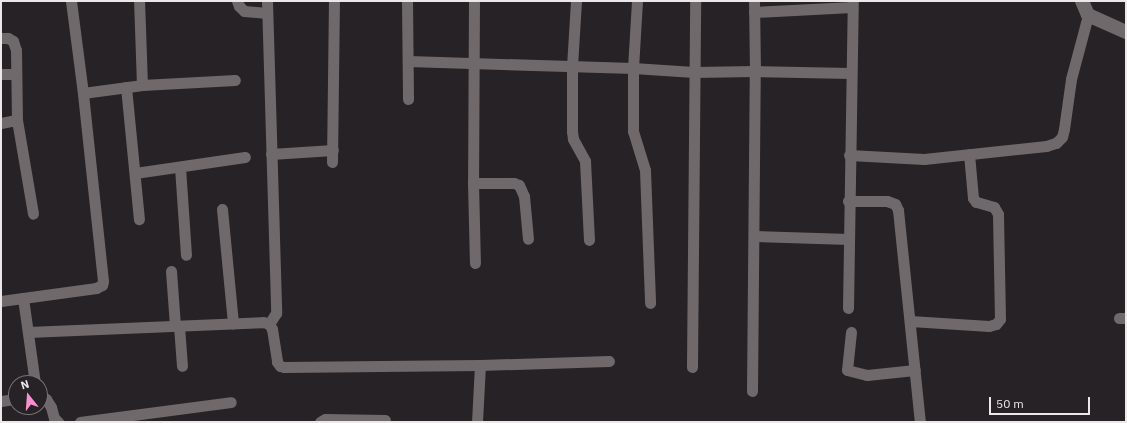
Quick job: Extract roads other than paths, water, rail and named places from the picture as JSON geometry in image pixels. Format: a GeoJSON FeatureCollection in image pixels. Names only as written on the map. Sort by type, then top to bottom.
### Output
{"type":"FeatureCollection","features":[{"type":"Feature","properties":{"kind":"street"},"geometry":{"type":"LineString","coordinates":[[1,301],[96,288],[102,285],[103,281],[84,93],[71,1]]}},
{"type":"Feature","properties":{"kind":"street"},"geometry":{"type":"LineString","coordinates":[[139,1],[142,85]]}},
{"type":"Feature","properties":{"kind":"street"},"geometry":{"type":"LineString","coordinates":[[237,1],[239,6],[244,11],[268,13]]}},
{"type":"Feature","properties":{"kind":"street"},"geometry":{"type":"LineString","coordinates":[[267,1],[276,313],[269,324]]}},
{"type":"Feature","properties":{"kind":"street"},"geometry":{"type":"LineString","coordinates":[[332,162],[334,1]]}},
{"type":"Feature","properties":{"kind":"street"},"geometry":{"type":"LineString","coordinates":[[407,1],[408,99]]}},
{"type":"Feature","properties":{"kind":"street"},"geometry":{"type":"LineString","coordinates":[[474,1],[473,183],[475,263]]}},
{"type":"Feature","properties":{"kind":"street"},"geometry":{"type":"LineString","coordinates":[[576,1],[572,67],[572,131],[573,139],[585,161],[589,240]]}},
{"type":"Feature","properties":{"kind":"street"},"geometry":{"type":"LineString","coordinates":[[637,1],[633,68],[633,131],[645,170],[650,303]]}},
{"type":"Feature","properties":{"kind":"street"},"geometry":{"type":"LineString","coordinates":[[692,367],[695,1]]}},
{"type":"Feature","properties":{"kind":"street"},"geometry":{"type":"LineString","coordinates":[[849,155],[924,159],[1056,143],[1062,137],[1071,79],[1088,15],[1082,1]]}},
{"type":"Feature","properties":{"kind":"street"},"geometry":{"type":"LineString","coordinates":[[752,390],[755,70],[754,7],[853,4],[848,201],[848,308]]}},
{"type":"Feature","properties":{"kind":"street"},"geometry":{"type":"LineString","coordinates":[[1088,15],[1126,32]]}},
{"type":"Feature","properties":{"kind":"street"},"geometry":{"type":"LineString","coordinates":[[1,38],[8,38],[13,41],[16,50],[15,74],[17,120],[32,214]]}},
{"type":"Feature","properties":{"kind":"street"},"geometry":{"type":"LineString","coordinates":[[408,61],[633,68],[694,72],[755,70],[851,73]]}},
{"type":"Feature","properties":{"kind":"street"},"geometry":{"type":"LineString","coordinates":[[1,74],[15,74]]}},
{"type":"Feature","properties":{"kind":"street"},"geometry":{"type":"LineString","coordinates":[[84,93],[142,85],[235,80]]}},
{"type":"Feature","properties":{"kind":"street"},"geometry":{"type":"LineString","coordinates":[[126,87],[139,219]]}},
{"type":"Feature","properties":{"kind":"street"},"geometry":{"type":"LineString","coordinates":[[1,123],[17,120]]}},
{"type":"Feature","properties":{"kind":"street"},"geometry":{"type":"LineString","coordinates":[[272,154],[332,150]]}},
{"type":"Feature","properties":{"kind":"street"},"geometry":{"type":"LineString","coordinates":[[910,321],[989,326],[996,324],[1000,319],[998,214],[994,207],[976,202],[974,198],[969,154]]}},
{"type":"Feature","properties":{"kind":"street"},"geometry":{"type":"LineString","coordinates":[[135,173],[245,157]]}},
{"type":"Feature","properties":{"kind":"street"},"geometry":{"type":"LineString","coordinates":[[180,166],[186,255]]}},
{"type":"Feature","properties":{"kind":"street"},"geometry":{"type":"LineString","coordinates":[[473,183],[514,183],[519,185],[524,196],[528,238]]}},
{"type":"Feature","properties":{"kind":"street"},"geometry":{"type":"LineString","coordinates":[[848,201],[887,202],[895,204],[898,210],[920,422]]}},
{"type":"Feature","properties":{"kind":"street"},"geometry":{"type":"LineString","coordinates":[[222,209],[233,323]]}},
{"type":"Feature","properties":{"kind":"street"},"geometry":{"type":"LineString","coordinates":[[754,236],[849,239]]}},
{"type":"Feature","properties":{"kind":"street"},"geometry":{"type":"LineString","coordinates":[[171,271],[182,366]]}},
{"type":"Feature","properties":{"kind":"street"},"geometry":{"type":"LineString","coordinates":[[23,298],[35,375]]}},
{"type":"Feature","properties":{"kind":"street"},"geometry":{"type":"LineString","coordinates":[[28,332],[263,322],[269,324],[272,329],[276,362],[280,366],[284,367],[480,365],[609,360]]}},
{"type":"Feature","properties":{"kind":"street"},"geometry":{"type":"LineString","coordinates":[[851,332],[847,370],[867,375],[915,370]]}},
{"type":"Feature","properties":{"kind":"street"},"geometry":{"type":"LineString","coordinates":[[477,422],[480,365]]}},
{"type":"Feature","properties":{"kind":"street"},"geometry":{"type":"LineString","coordinates":[[80,422],[125,420],[231,402]]}},
{"type":"Feature","properties":{"kind":"street"},"geometry":{"type":"LineString","coordinates":[[48,403],[57,422]]}},
{"type":"Feature","properties":{"kind":"street"},"geometry":{"type":"LineString","coordinates":[[320,422],[325,419],[385,420]]}}]}
